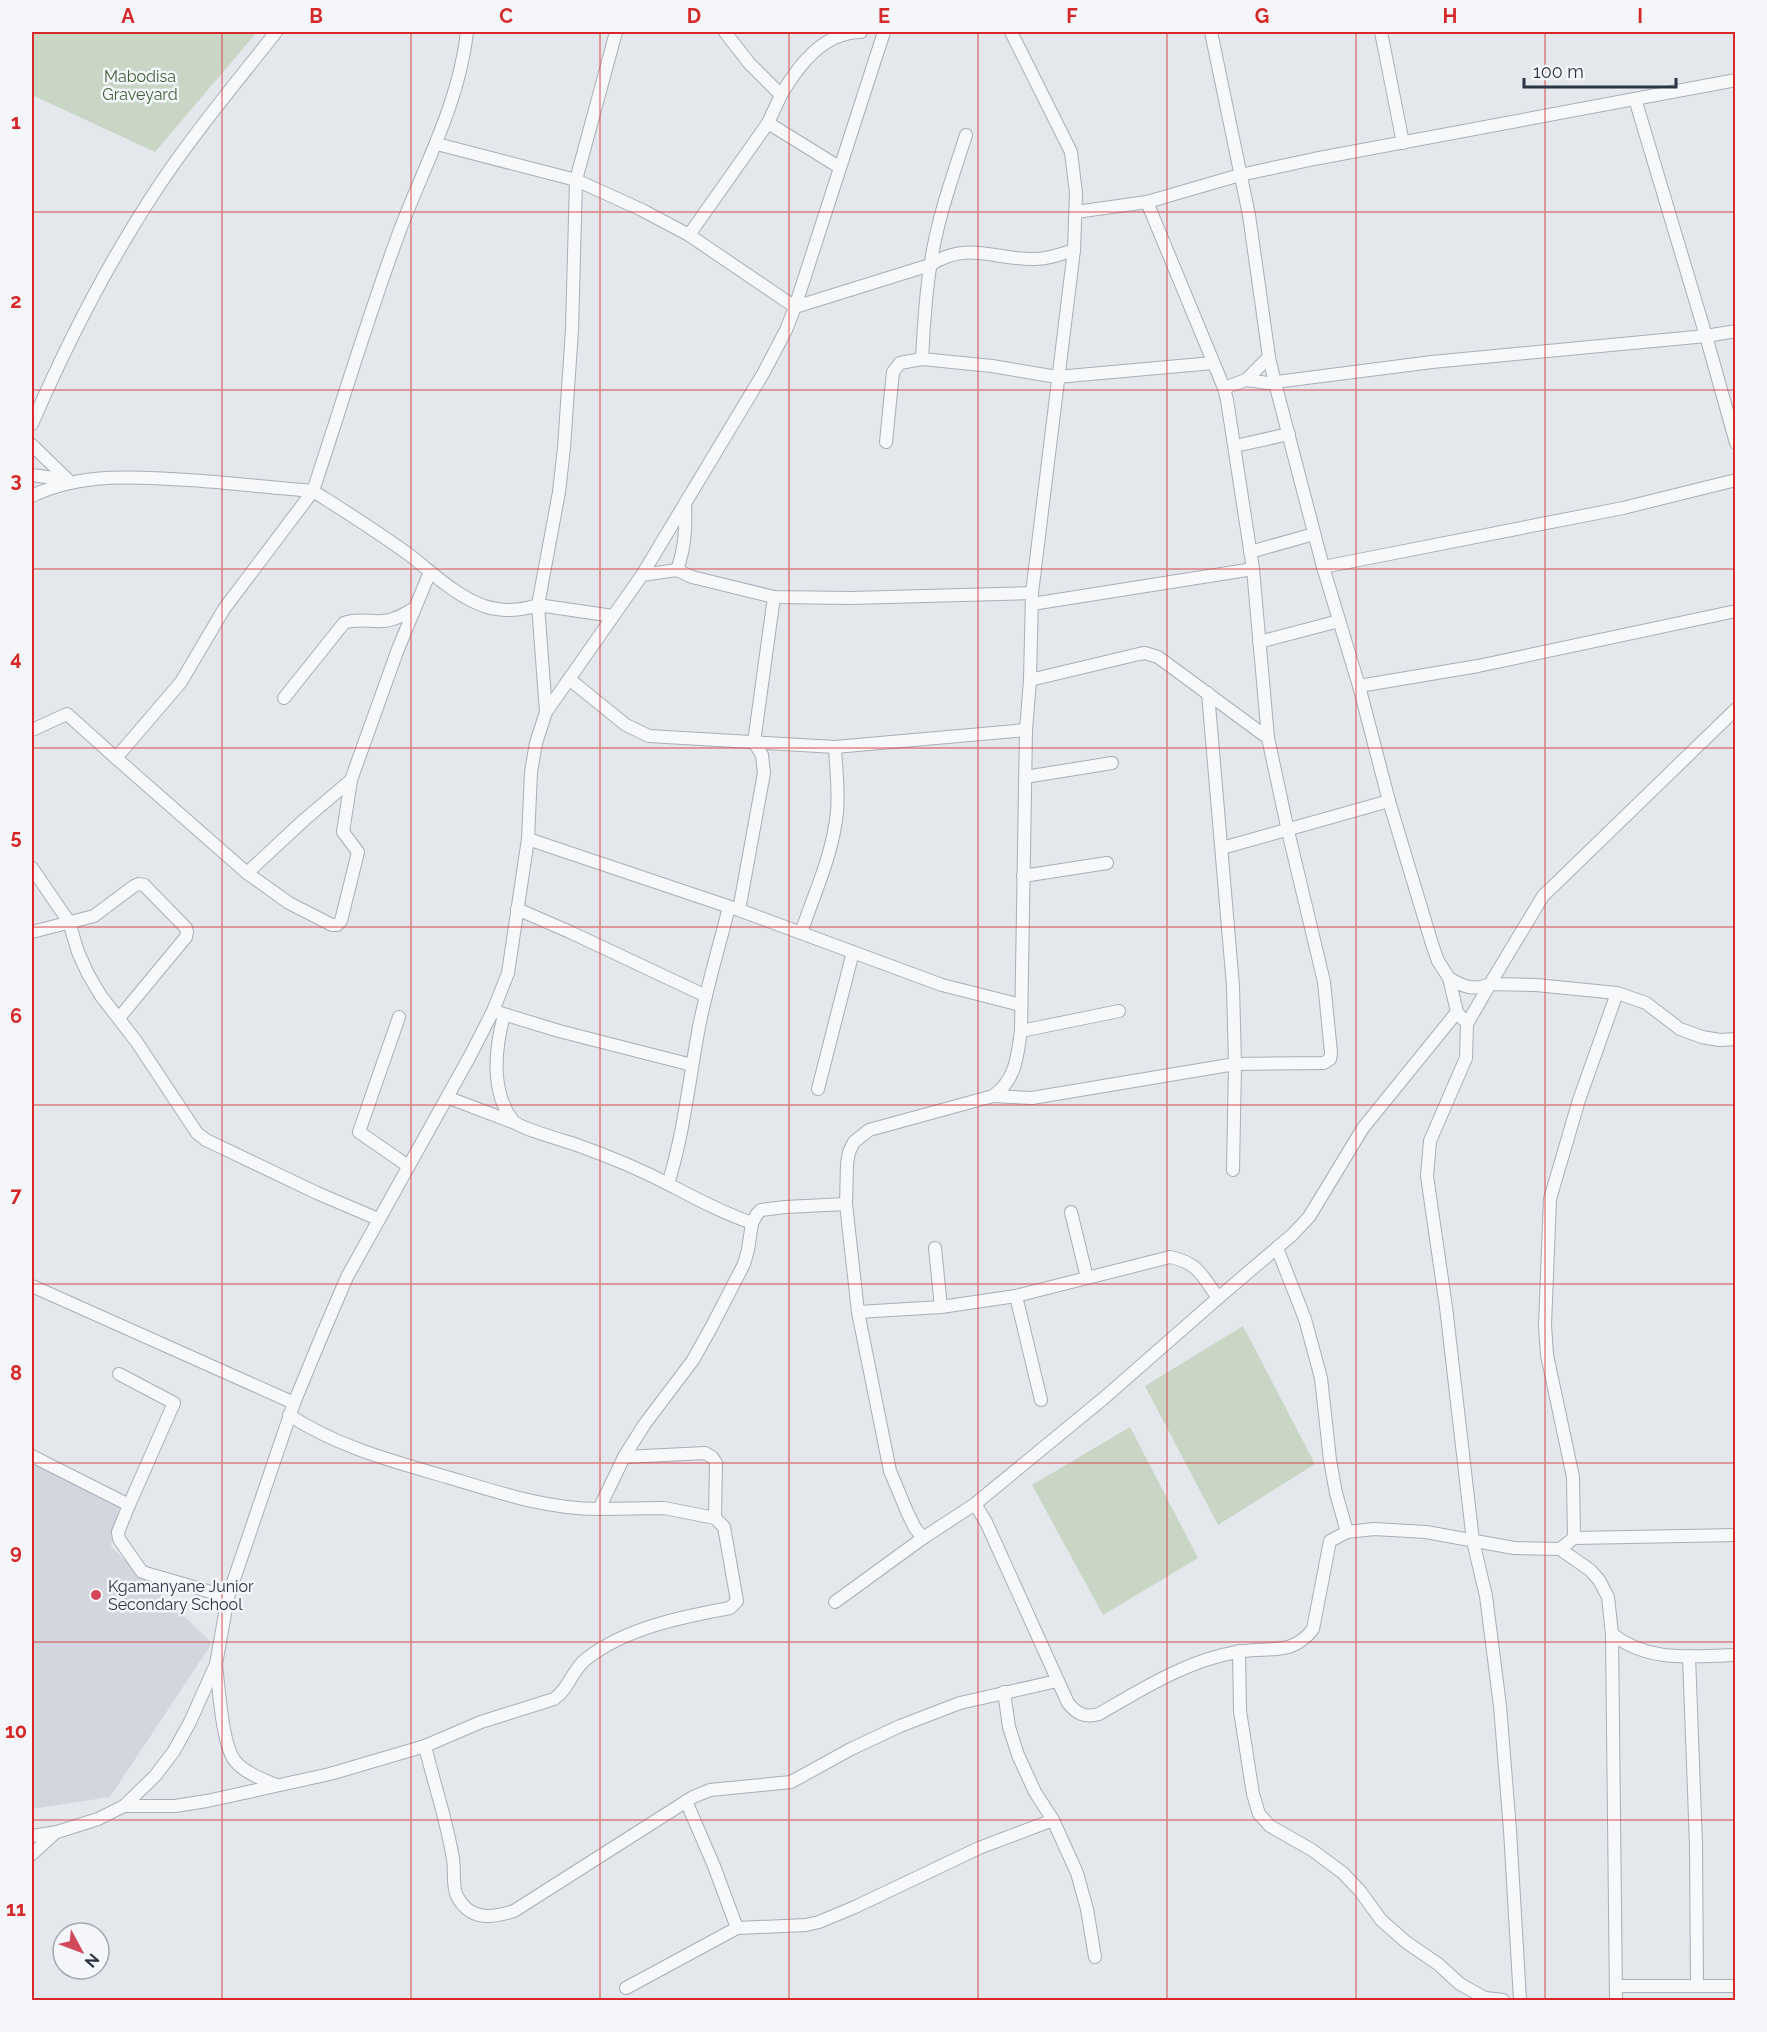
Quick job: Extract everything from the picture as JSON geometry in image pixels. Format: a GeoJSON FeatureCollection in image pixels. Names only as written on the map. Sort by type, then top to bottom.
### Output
{"type":"FeatureCollection","features":[{"type":"Feature","properties":{"kind":"street"},"geometry":{"type":"LineString","coordinates":[[32,424],[122,244],[140,215],[185,149],[276,32]]}},
{"type":"Feature","properties":{"kind":"street"},"geometry":{"type":"LineString","coordinates":[[116,758],[181,682],[224,609],[313,491],[388,264],[418,185],[437,144],[458,83],[468,32]]}},
{"type":"Feature","properties":{"kind":"street"},"geometry":{"type":"LineString","coordinates":[[546,712],[538,605],[559,492],[564,448],[572,330],[576,180],[616,32]]}},
{"type":"Feature","properties":{"kind":"street"},"geometry":{"type":"LineString","coordinates":[[725,32],[749,63],[781,95]]}},
{"type":"Feature","properties":{"kind":"street"},"geometry":{"type":"LineString","coordinates":[[689,235],[768,123],[781,95],[801,65],[820,46],[839,35],[861,32]]}},
{"type":"Feature","properties":{"kind":"street"},"geometry":{"type":"LineString","coordinates":[[515,1123],[506,1108],[496,1076],[499,1013],[508,973],[528,839],[531,772],[536,743],[546,712],[642,574],[764,372],[786,330],[884,32],[870,32]]}},
{"type":"Feature","properties":{"kind":"street"},"geometry":{"type":"LineString","coordinates":[[993,1096],[1011,1078],[1021,1031],[1026,730],[1032,599],[1074,250],[1076,212],[1071,152],[1011,32]]}},
{"type":"Feature","properties":{"kind":"street"},"geometry":{"type":"LineString","coordinates":[[1211,32],[1252,235],[1269,357],[1314,534],[1432,944],[1438,961],[1449,978],[1457,1012],[1467,1024]]}},
{"type":"Feature","properties":{"kind":"street"},"geometry":{"type":"LineString","coordinates":[[1382,32],[1403,143]]}},
{"type":"Feature","properties":{"kind":"street"},"geometry":{"type":"LineString","coordinates":[[1076,212],[1147,202],[1240,175],[1314,159],[1736,80]]}},
{"type":"Feature","properties":{"kind":"street"},"geometry":{"type":"LineString","coordinates":[[1635,99],[1736,443]]}},
{"type":"Feature","properties":{"kind":"street"},"geometry":{"type":"LineString","coordinates":[[768,123],[839,166]]}},
{"type":"Feature","properties":{"kind":"street"},"geometry":{"type":"LineString","coordinates":[[922,359],[930,265],[939,223],[966,135]]}},
{"type":"Feature","properties":{"kind":"street"},"geometry":{"type":"LineString","coordinates":[[437,144],[576,180],[642,210],[689,235],[795,307]]}},
{"type":"Feature","properties":{"kind":"street"},"geometry":{"type":"LineString","coordinates":[[923,1538],[912,1521],[890,1471],[858,1312],[846,1204],[849,1152],[854,1142],[869,1130],[993,1096],[1032,1098],[1235,1064],[1324,1063],[1329,1059],[1331,1053],[1324,981],[1268,738],[1253,569],[1224,388],[1147,202]]}},
{"type":"Feature","properties":{"kind":"street"},"geometry":{"type":"LineString","coordinates":[[795,307],[930,265],[942,257],[957,253],[970,252],[1033,260],[1074,250]]}},
{"type":"Feature","properties":{"kind":"street"},"geometry":{"type":"LineString","coordinates":[[1246,380],[1261,384],[1432,362],[1706,336],[1736,331]]}},
{"type":"Feature","properties":{"kind":"street"},"geometry":{"type":"LineString","coordinates":[[1224,388],[1246,380],[1269,357]]}},
{"type":"Feature","properties":{"kind":"street"},"geometry":{"type":"LineString","coordinates":[[886,442],[893,372],[900,363],[922,359],[992,366],[1057,377],[1213,363]]}},
{"type":"Feature","properties":{"kind":"street"},"geometry":{"type":"LineString","coordinates":[[1235,446],[1289,434]]}},
{"type":"Feature","properties":{"kind":"street"},"geometry":{"type":"LineString","coordinates":[[32,445],[73,481]]}},
{"type":"Feature","properties":{"kind":"street"},"geometry":{"type":"LineString","coordinates":[[32,476],[73,481],[163,478],[313,491],[376,532],[448,586],[482,605],[511,611],[538,605],[613,616]]}},
{"type":"Feature","properties":{"kind":"street"},"geometry":{"type":"LineString","coordinates":[[1323,567],[1623,508],[1736,480]]}},
{"type":"Feature","properties":{"kind":"street"},"geometry":{"type":"LineString","coordinates":[[32,496],[73,481]]}},
{"type":"Feature","properties":{"kind":"street"},"geometry":{"type":"LineString","coordinates":[[677,570],[686,533],[685,503]]}},
{"type":"Feature","properties":{"kind":"street"},"geometry":{"type":"LineString","coordinates":[[1250,552],[1314,534]]}},
{"type":"Feature","properties":{"kind":"street"},"geometry":{"type":"LineString","coordinates":[[642,574],[677,570],[693,577],[774,597],[1032,599],[1253,569]]}},
{"type":"Feature","properties":{"kind":"street"},"geometry":{"type":"LineString","coordinates":[[32,730],[67,714],[153,792],[248,873],[289,903],[338,925],[341,921],[358,852],[343,832],[351,780],[414,609],[430,572]]}},
{"type":"Feature","properties":{"kind":"street"},"geometry":{"type":"LineString","coordinates":[[668,1184],[681,1139],[692,1065],[706,996],[734,908],[764,773],[762,755],[754,742],[774,597]]}},
{"type":"Feature","properties":{"kind":"street"},"geometry":{"type":"LineString","coordinates":[[284,698],[344,622],[392,620],[414,609]]}},
{"type":"Feature","properties":{"kind":"street"},"geometry":{"type":"LineString","coordinates":[[1359,686],[1478,666],[1736,611]]}},
{"type":"Feature","properties":{"kind":"street"},"geometry":{"type":"LineString","coordinates":[[1259,642],[1339,621]]}},
{"type":"Feature","properties":{"kind":"street"},"geometry":{"type":"LineString","coordinates":[[1030,680],[1145,653],[1158,657],[1268,738]]}},
{"type":"Feature","properties":{"kind":"street"},"geometry":{"type":"LineString","coordinates":[[569,679],[626,725],[645,735],[835,747],[1026,730]]}},
{"type":"Feature","properties":{"kind":"street"},"geometry":{"type":"LineString","coordinates":[[1208,693],[1233,986],[1235,1064],[1233,1170]]}},
{"type":"Feature","properties":{"kind":"street"},"geometry":{"type":"LineString","coordinates":[[1520,2001],[1500,1706],[1486,1596],[1473,1541],[1446,1307],[1427,1176],[1430,1141],[1466,1058],[1467,1024],[1543,896],[1736,709]]}},
{"type":"Feature","properties":{"kind":"street"},"geometry":{"type":"LineString","coordinates":[[801,933],[828,855],[836,824],[838,794],[835,747]]}},
{"type":"Feature","properties":{"kind":"street"},"geometry":{"type":"LineString","coordinates":[[1025,777],[1112,763]]}},
{"type":"Feature","properties":{"kind":"street"},"geometry":{"type":"LineString","coordinates":[[248,873],[304,820],[351,780]]}},
{"type":"Feature","properties":{"kind":"street"},"geometry":{"type":"LineString","coordinates":[[1222,848],[1389,801]]}},
{"type":"Feature","properties":{"kind":"street"},"geometry":{"type":"LineString","coordinates":[[528,839],[734,908],[942,985],[1021,1005]]}},
{"type":"Feature","properties":{"kind":"street"},"geometry":{"type":"LineString","coordinates":[[1023,876],[1107,863]]}},
{"type":"Feature","properties":{"kind":"street"},"geometry":{"type":"LineString","coordinates":[[32,868],[69,922],[78,952],[101,996],[171,1093],[189,1123],[206,1140],[317,1193],[378,1219]]}},
{"type":"Feature","properties":{"kind":"street"},"geometry":{"type":"LineString","coordinates":[[32,932],[94,916],[139,884],[144,885],[186,928],[187,932],[186,937],[119,1018]]}},
{"type":"Feature","properties":{"kind":"street"},"geometry":{"type":"LineString","coordinates":[[517,909],[706,996]]}},
{"type":"Feature","properties":{"kind":"street"},"geometry":{"type":"LineString","coordinates":[[818,1089],[853,952]]}},
{"type":"Feature","properties":{"kind":"street"},"geometry":{"type":"LineString","coordinates":[[1449,978],[1471,988],[1490,984],[1536,985],[1617,993],[1646,1003],[1680,1029],[1702,1037],[1720,1040],[1736,1039]]}},
{"type":"Feature","properties":{"kind":"street"},"geometry":{"type":"LineString","coordinates":[[1574,1538],[1571,1466],[1547,1355],[1545,1325],[1550,1208],[1558,1168],[1579,1100],[1617,993]]}},
{"type":"Feature","properties":{"kind":"street"},"geometry":{"type":"LineString","coordinates":[[1021,1031],[1119,1011]]}},
{"type":"Feature","properties":{"kind":"street"},"geometry":{"type":"LineString","coordinates":[[835,1602],[923,1538],[975,1504],[1095,1405],[1277,1248],[1309,1217],[1373,1115],[1457,1012]]}},
{"type":"Feature","properties":{"kind":"street"},"geometry":{"type":"LineString","coordinates":[[499,1013],[560,1032],[692,1065]]}},
{"type":"Feature","properties":{"kind":"street"},"geometry":{"type":"LineString","coordinates":[[32,1836],[57,1832],[98,1819],[124,1806],[155,1776],[174,1751],[216,1664],[228,1597],[289,1416],[347,1277],[408,1166],[499,1013]]}},
{"type":"Feature","properties":{"kind":"street"},"geometry":{"type":"LineString","coordinates":[[399,1017],[359,1132],[408,1166]]}},
{"type":"Feature","properties":{"kind":"street"},"geometry":{"type":"LineString","coordinates":[[449,1098],[601,1154],[668,1184],[727,1215],[752,1223]]}},
{"type":"Feature","properties":{"kind":"street"},"geometry":{"type":"LineString","coordinates":[[599,1509],[624,1457],[644,1425],[693,1360],[712,1326],[744,1264],[752,1223],[761,1210],[846,1204]]}},
{"type":"Feature","properties":{"kind":"street"},"geometry":{"type":"LineString","coordinates":[[1071,1212],[1087,1278]]}},
{"type":"Feature","properties":{"kind":"street"},"geometry":{"type":"LineString","coordinates":[[935,1248],[941,1307]]}},
{"type":"Feature","properties":{"kind":"street"},"geometry":{"type":"LineString","coordinates":[[1277,1248],[1305,1319],[1321,1378],[1332,1471],[1347,1532]]}},
{"type":"Feature","properties":{"kind":"street"},"geometry":{"type":"LineString","coordinates":[[858,1312],[941,1307],[1016,1296],[1170,1257],[1194,1265],[1218,1298]]}},
{"type":"Feature","properties":{"kind":"street"},"geometry":{"type":"LineString","coordinates":[[32,1286],[294,1403]]}},
{"type":"Feature","properties":{"kind":"street"},"geometry":{"type":"LineString","coordinates":[[1016,1296],[1041,1400]]}},
{"type":"Feature","properties":{"kind":"street"},"geometry":{"type":"LineString","coordinates":[[119,1374],[174,1403],[118,1532],[119,1539],[142,1572],[228,1597]]}},
{"type":"Feature","properties":{"kind":"street"},"geometry":{"type":"LineString","coordinates":[[124,1806],[175,1806],[207,1801],[330,1774],[425,1746],[481,1722],[554,1699],[564,1692],[585,1660],[625,1635],[675,1620],[730,1608],[737,1601],[724,1527],[715,1518],[664,1508],[574,1509],[528,1501],[353,1449],[310,1429],[289,1416]]}},
{"type":"Feature","properties":{"kind":"street"},"geometry":{"type":"LineString","coordinates":[[624,1457],[705,1453],[712,1457],[716,1463],[715,1518]]}},
{"type":"Feature","properties":{"kind":"street"},"geometry":{"type":"LineString","coordinates":[[32,1456],[129,1505]]}},
{"type":"Feature","properties":{"kind":"street"},"geometry":{"type":"LineString","coordinates":[[975,1504],[986,1522],[1068,1702],[1076,1712],[1089,1717],[1099,1714],[1176,1672],[1211,1658],[1239,1651],[1294,1647],[1306,1639],[1313,1629],[1330,1541],[1347,1532],[1374,1529],[1426,1532],[1514,1548],[1560,1549],[1590,1570],[1599,1580],[1608,1598],[1612,1634],[1616,2001]]}},
{"type":"Feature","properties":{"kind":"street"},"geometry":{"type":"LineString","coordinates":[[1560,1549],[1574,1538],[1736,1534]]}},
{"type":"Feature","properties":{"kind":"street"},"geometry":{"type":"LineString","coordinates":[[1612,1634],[1642,1652],[1655,1655],[1736,1655]]}},
{"type":"Feature","properties":{"kind":"street"},"geometry":{"type":"LineString","coordinates":[[1239,1651],[1240,1711],[1253,1794],[1259,1814],[1270,1826],[1312,1850],[1343,1873],[1360,1891],[1381,1920],[1460,1984],[1486,1999],[1503,2001]]}},
{"type":"Feature","properties":{"kind":"street"},"geometry":{"type":"LineString","coordinates":[[1689,1656],[1696,1845],[1697,1986]]}},
{"type":"Feature","properties":{"kind":"street"},"geometry":{"type":"LineString","coordinates":[[216,1664],[227,1745],[235,1761],[249,1773],[276,1785]]}},
{"type":"Feature","properties":{"kind":"street"},"geometry":{"type":"LineString","coordinates":[[425,1746],[453,1859],[456,1895],[467,1909],[481,1917],[495,1917],[514,1911],[686,1801],[710,1790],[791,1782],[851,1749],[900,1726],[960,1703],[1057,1681]]}},
{"type":"Feature","properties":{"kind":"street"},"geometry":{"type":"LineString","coordinates":[[1004,1692],[1018,1755],[1035,1792],[1053,1820],[1077,1873],[1087,1909],[1095,1957]]}},
{"type":"Feature","properties":{"kind":"street"},"geometry":{"type":"LineString","coordinates":[[686,1801],[737,1928]]}},
{"type":"Feature","properties":{"kind":"street"},"geometry":{"type":"LineString","coordinates":[[626,1988],[737,1928],[806,1925],[819,1922],[979,1848],[1053,1820]]}},
{"type":"Feature","properties":{"kind":"street"},"geometry":{"type":"LineString","coordinates":[[32,1854],[57,1832]]}},
{"type":"Feature","properties":{"kind":"street"},"geometry":{"type":"LineString","coordinates":[[1616,1986],[1736,1986]]}},
{"type":"Feature","properties":{"kind":"shaded area","name":"Kgamanyane Junior Secondary School"},"geometry":{"type":"Polygon","coordinates":[[[32,1463],[119,1507],[111,1547],[212,1643],[110,1797],[32,1809],[32,1463]]]}},
{"type":"Feature","properties":{"kind":"green space","name":"Mabodisa Graveyard"},"geometry":{"type":"Polygon","coordinates":[[[32,32],[257,32],[155,152],[32,95],[32,32]]]}},
{"type":"Feature","properties":{"kind":"green space"},"geometry":{"type":"Polygon","coordinates":[[[1243,1326],[1315,1464],[1218,1525],[1145,1386],[1243,1326]]]}},
{"type":"Feature","properties":{"kind":"green space"},"geometry":{"type":"Polygon","coordinates":[[[1130,1427],[1198,1558],[1103,1615],[1032,1485],[1130,1427]]]}},
{"type":"Feature","properties":{"kind":"place","name":"Kgamanyane Junior Secondary School"},"geometry":{"type":"Point","coordinates":[96,1595]}}]}
